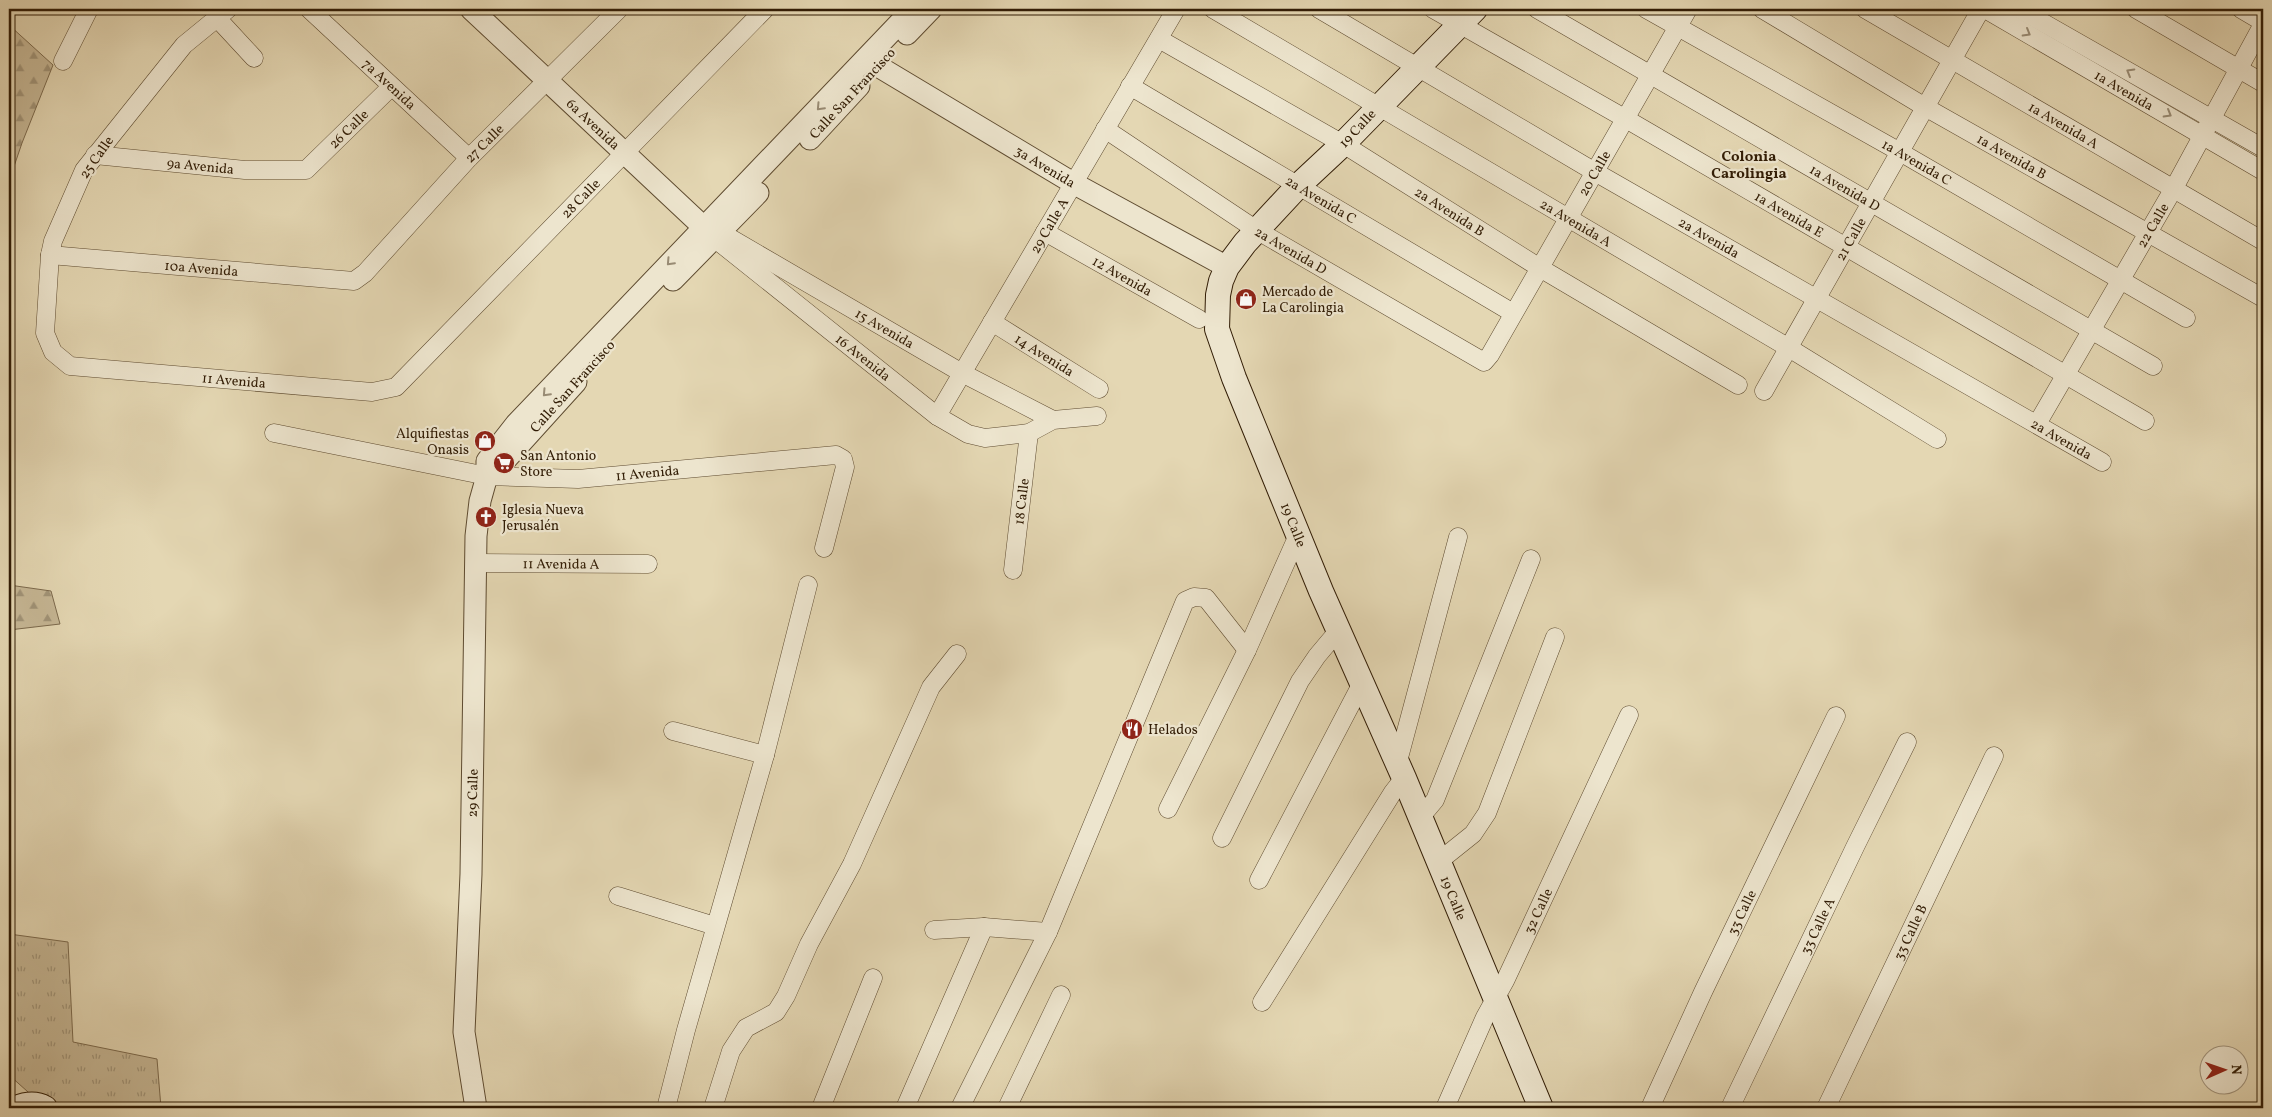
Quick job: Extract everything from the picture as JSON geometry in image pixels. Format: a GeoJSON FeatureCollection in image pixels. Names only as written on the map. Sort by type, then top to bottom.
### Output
{"type":"FeatureCollection","features":[{"type":"Feature","properties":{"kind":"main road","name":"19 Calle"},"geometry":{"type":"LineString","coordinates":[[1467,16],[1343,144],[1298,186],[1245,243],[1227,267],[1218,295],[1217,329],[1234,378],[1338,631],[1400,771],[1541,1108]]}},
{"type":"Feature","properties":{"kind":"main road"},"geometry":{"type":"LineString","coordinates":[[16,1108],[34,1104],[44,1108]]}},
{"type":"Feature","properties":{"kind":"street"},"geometry":{"type":"LineString","coordinates":[[63,62],[89,9]]}},
{"type":"Feature","properties":{"kind":"street","name":"7a Avenida"},"geometry":{"type":"LineString","coordinates":[[309,9],[469,158]]}},
{"type":"Feature","properties":{"kind":"street","name":"6a Avenida"},"geometry":{"type":"LineString","coordinates":[[471,9],[625,154],[713,232]]}},
{"type":"Feature","properties":{"kind":"street","name":"27 Calle"},"geometry":{"type":"LineString","coordinates":[[354,281],[365,273],[469,158],[618,9]]}},
{"type":"Feature","properties":{"kind":"street","name":"28 Calle"},"geometry":{"type":"LineString","coordinates":[[396,387],[765,9]]}},
{"type":"Feature","properties":{"kind":"street","name":"Calle San Francisco"},"geometry":{"type":"LineString","coordinates":[[487,476],[487,461],[516,424],[836,112],[871,62],[913,9]]}},
{"type":"Feature","properties":{"kind":"street","name":"Calle San Francisco"},"geometry":{"type":"LineString","coordinates":[[871,62],[931,9]]}},
{"type":"Feature","properties":{"kind":"street","name":"29 Calle A"},"geometry":{"type":"LineString","coordinates":[[937,416],[1176,9]]}},
{"type":"Feature","properties":{"kind":"street","name":"2a Avenida A"},"geometry":{"type":"LineString","coordinates":[[1213,9],[1789,348],[1937,439]]}},
{"type":"Feature","properties":{"kind":"street","name":"2a Avenida"},"geometry":{"type":"LineString","coordinates":[[1319,9],[1596,172],[2102,462]]}},
{"type":"Feature","properties":{"kind":"street","name":"1a Avenida E"},"geometry":{"type":"LineString","coordinates":[[1433,9],[1467,16],[1626,118],[2145,421]]}},
{"type":"Feature","properties":{"kind":"street","name":"1a Avenida D"},"geometry":{"type":"LineString","coordinates":[[1537,9],[2153,366]]}},
{"type":"Feature","properties":{"kind":"street","name":"1a Avenida C"},"geometry":{"type":"LineString","coordinates":[[1646,9],[1900,152],[2186,318]]}},
{"type":"Feature","properties":{"kind":"street","name":"20 Calle"},"geometry":{"type":"LineString","coordinates":[[1484,362],[1490,356],[1688,9]]}},
{"type":"Feature","properties":{"kind":"street","name":"1a Avenida B"},"geometry":{"type":"LineString","coordinates":[[1762,9],[1925,107],[2263,298]]}},
{"type":"Feature","properties":{"kind":"street","name":"1a Avenida A"},"geometry":{"type":"LineString","coordinates":[[1865,9],[2263,241]]}},
{"type":"Feature","properties":{"kind":"street","name":"21 Calle"},"geometry":{"type":"LineString","coordinates":[[1764,392],[1925,107],[1983,9]]}},
{"type":"Feature","properties":{"kind":"street","name":"1a Avenida"},"geometry":{"type":"LineString","coordinates":[[1983,9],[2204,135],[2263,171]]}},
{"type":"Feature","properties":{"kind":"street","name":"1a Avenida"},"geometry":{"type":"LineString","coordinates":[[2019,9],[2263,148]]}},
{"type":"Feature","properties":{"kind":"street"},"geometry":{"type":"LineString","coordinates":[[2136,9],[2263,83]]}},
{"type":"Feature","properties":{"kind":"street"},"geometry":{"type":"LineString","coordinates":[[2241,9],[2263,23]]}},
{"type":"Feature","properties":{"kind":"street"},"geometry":{"type":"LineString","coordinates":[[222,13],[254,58]]}},
{"type":"Feature","properties":{"kind":"street","name":"25 Calle"},"geometry":{"type":"LineString","coordinates":[[70,366],[53,352],[45,333],[50,256],[53,241],[84,170],[95,155],[184,45],[222,13]]}},
{"type":"Feature","properties":{"kind":"street","name":"22 Calle"},"geometry":{"type":"LineString","coordinates":[[2037,424],[2204,135],[2263,23]]}},
{"type":"Feature","properties":{"kind":"street","name":"2a Avenida B"},"geometry":{"type":"LineString","coordinates":[[1159,39],[1343,144],[1540,268],[1738,385]]}},
{"type":"Feature","properties":{"kind":"street","name":"3a Avenida"},"geometry":{"type":"LineString","coordinates":[[871,62],[1073,183],[1227,267]]}},
{"type":"Feature","properties":{"kind":"street","name":"26 Calle"},"geometry":{"type":"LineString","coordinates":[[306,170],[391,86]]}},
{"type":"Feature","properties":{"kind":"street","name":"2a Avenida C"},"geometry":{"type":"LineString","coordinates":[[1130,86],[1514,313]]}},
{"type":"Feature","properties":{"kind":"street","name":"2a Avenida D"},"geometry":{"type":"LineString","coordinates":[[1105,129],[1258,231],[1484,362]]}},
{"type":"Feature","properties":{"kind":"street","name":"9a Avenida"},"geometry":{"type":"LineString","coordinates":[[95,155],[245,170],[306,170]]}},
{"type":"Feature","properties":{"kind":"street","name":"15 Avenida"},"geometry":{"type":"LineString","coordinates":[[713,232],[962,373],[1053,420]]}},
{"type":"Feature","properties":{"kind":"street","name":"16 Avenida"},"geometry":{"type":"LineString","coordinates":[[713,232],[937,416],[968,434],[985,438],[1029,433]]}},
{"type":"Feature","properties":{"kind":"street","name":"12 Avenida"},"geometry":{"type":"LineString","coordinates":[[1045,232],[1199,319]]}},
{"type":"Feature","properties":{"kind":"street","name":"10a Avenida"},"geometry":{"type":"LineString","coordinates":[[50,256],[354,281]]}},
{"type":"Feature","properties":{"kind":"street","name":"14 Avenida"},"geometry":{"type":"LineString","coordinates":[[992,322],[1099,389]]}},
{"type":"Feature","properties":{"kind":"street","name":"11 Avenida"},"geometry":{"type":"LineString","coordinates":[[70,366],[372,392],[396,387]]}},
{"type":"Feature","properties":{"kind":"street"},"geometry":{"type":"LineString","coordinates":[[1029,433],[1053,420],[1097,416]]}},
{"type":"Feature","properties":{"kind":"street","name":"11 Avenida"},"geometry":{"type":"LineString","coordinates":[[274,433],[487,476],[578,479],[836,455],[842,459],[845,467],[824,548]]}},
{"type":"Feature","properties":{"kind":"street","name":"18 Calle"},"geometry":{"type":"LineString","coordinates":[[1013,570],[1029,433]]}},
{"type":"Feature","properties":{"kind":"street","name":"29 Calle"},"geometry":{"type":"LineString","coordinates":[[476,1108],[464,1032],[472,845],[475,563],[480,502],[487,476]]}},
{"type":"Feature","properties":{"kind":"street"},"geometry":{"type":"LineString","coordinates":[[1168,809],[1247,650],[1299,533]]}},
{"type":"Feature","properties":{"kind":"street"},"geometry":{"type":"LineString","coordinates":[[1262,1002],[1393,792],[1400,771],[1458,537]]}},
{"type":"Feature","properties":{"kind":"street"},"geometry":{"type":"LineString","coordinates":[[1419,816],[1435,800],[1531,559]]}},
{"type":"Feature","properties":{"kind":"street","name":"11 Avenida A"},"geometry":{"type":"LineString","coordinates":[[475,563],[648,564]]}},
{"type":"Feature","properties":{"kind":"street"},"geometry":{"type":"LineString","coordinates":[[666,1108],[764,755],[808,585]]}},
{"type":"Feature","properties":{"kind":"street"},"geometry":{"type":"LineString","coordinates":[[960,1108],[1048,932],[1185,601],[1194,597],[1206,598],[1247,650]]}},
{"type":"Feature","properties":{"kind":"street"},"geometry":{"type":"LineString","coordinates":[[1222,838],[1300,681],[1317,656],[1338,631]]}},
{"type":"Feature","properties":{"kind":"street"},"geometry":{"type":"LineString","coordinates":[[1438,862],[1473,834],[1488,813],[1555,637]]}},
{"type":"Feature","properties":{"kind":"street"},"geometry":{"type":"LineString","coordinates":[[714,1108],[731,1051],[746,1028],[776,1012],[786,996],[809,944],[852,864],[931,687],[957,654]]}},
{"type":"Feature","properties":{"kind":"street"},"geometry":{"type":"LineString","coordinates":[[1259,880],[1362,683]]}},
{"type":"Feature","properties":{"kind":"street","name":"32 Calle"},"geometry":{"type":"LineString","coordinates":[[1445,1108],[1485,1016],[1495,1001],[1629,715]]}},
{"type":"Feature","properties":{"kind":"street","name":"33 Calle"},"geometry":{"type":"LineString","coordinates":[[1650,1108],[1703,992],[1836,716]]}},
{"type":"Feature","properties":{"kind":"street"},"geometry":{"type":"LineString","coordinates":[[673,731],[764,755]]}},
{"type":"Feature","properties":{"kind":"street","name":"33 Calle A"},"geometry":{"type":"LineString","coordinates":[[1730,1108],[1907,742]]}},
{"type":"Feature","properties":{"kind":"street","name":"33 Calle B"},"geometry":{"type":"LineString","coordinates":[[1826,1108],[1994,756]]}},
{"type":"Feature","properties":{"kind":"street"},"geometry":{"type":"LineString","coordinates":[[618,896],[715,926]]}},
{"type":"Feature","properties":{"kind":"street"},"geometry":{"type":"LineString","coordinates":[[934,930],[984,927],[1048,932]]}},
{"type":"Feature","properties":{"kind":"street"},"geometry":{"type":"LineString","coordinates":[[905,1108],[984,927]]}},
{"type":"Feature","properties":{"kind":"street"},"geometry":{"type":"LineString","coordinates":[[821,1108],[873,978]]}},
{"type":"Feature","properties":{"kind":"street"},"geometry":{"type":"LineString","coordinates":[[1007,1108],[1061,995]]}},
{"type":"Feature","properties":{"kind":"green space"},"geometry":{"type":"Polygon","coordinates":[[[9,25],[53,65],[9,181],[9,25]]]}},
{"type":"Feature","properties":{"kind":"green space"},"geometry":{"type":"Polygon","coordinates":[[[9,585],[51,591],[60,624],[9,630],[9,585]]]}},
{"type":"Feature","properties":{"kind":"green space"},"geometry":{"type":"Polygon","coordinates":[[[9,934],[68,942],[73,1042],[157,1059],[161,1108],[46,1108],[9,1075],[9,934]]]}},
{"type":"Feature","properties":{"kind":"place","name":"Mercado de La Carolingia"},"geometry":{"type":"Point","coordinates":[1246,299]}},
{"type":"Feature","properties":{"kind":"place","name":"Alquifiestas Onasis"},"geometry":{"type":"Point","coordinates":[485,441]}},
{"type":"Feature","properties":{"kind":"place","name":"San Antonio Store"},"geometry":{"type":"Point","coordinates":[504,463]}},
{"type":"Feature","properties":{"kind":"place","name":"Iglesia Nueva Jerusalén"},"geometry":{"type":"Point","coordinates":[486,517]}},
{"type":"Feature","properties":{"kind":"place","name":"Helados"},"geometry":{"type":"Point","coordinates":[1132,729]}},
{"type":"Feature","properties":{"kind":"district","name":"Colonia Carolingia"},"geometry":{"type":"Point","coordinates":[1749,164]}}]}
